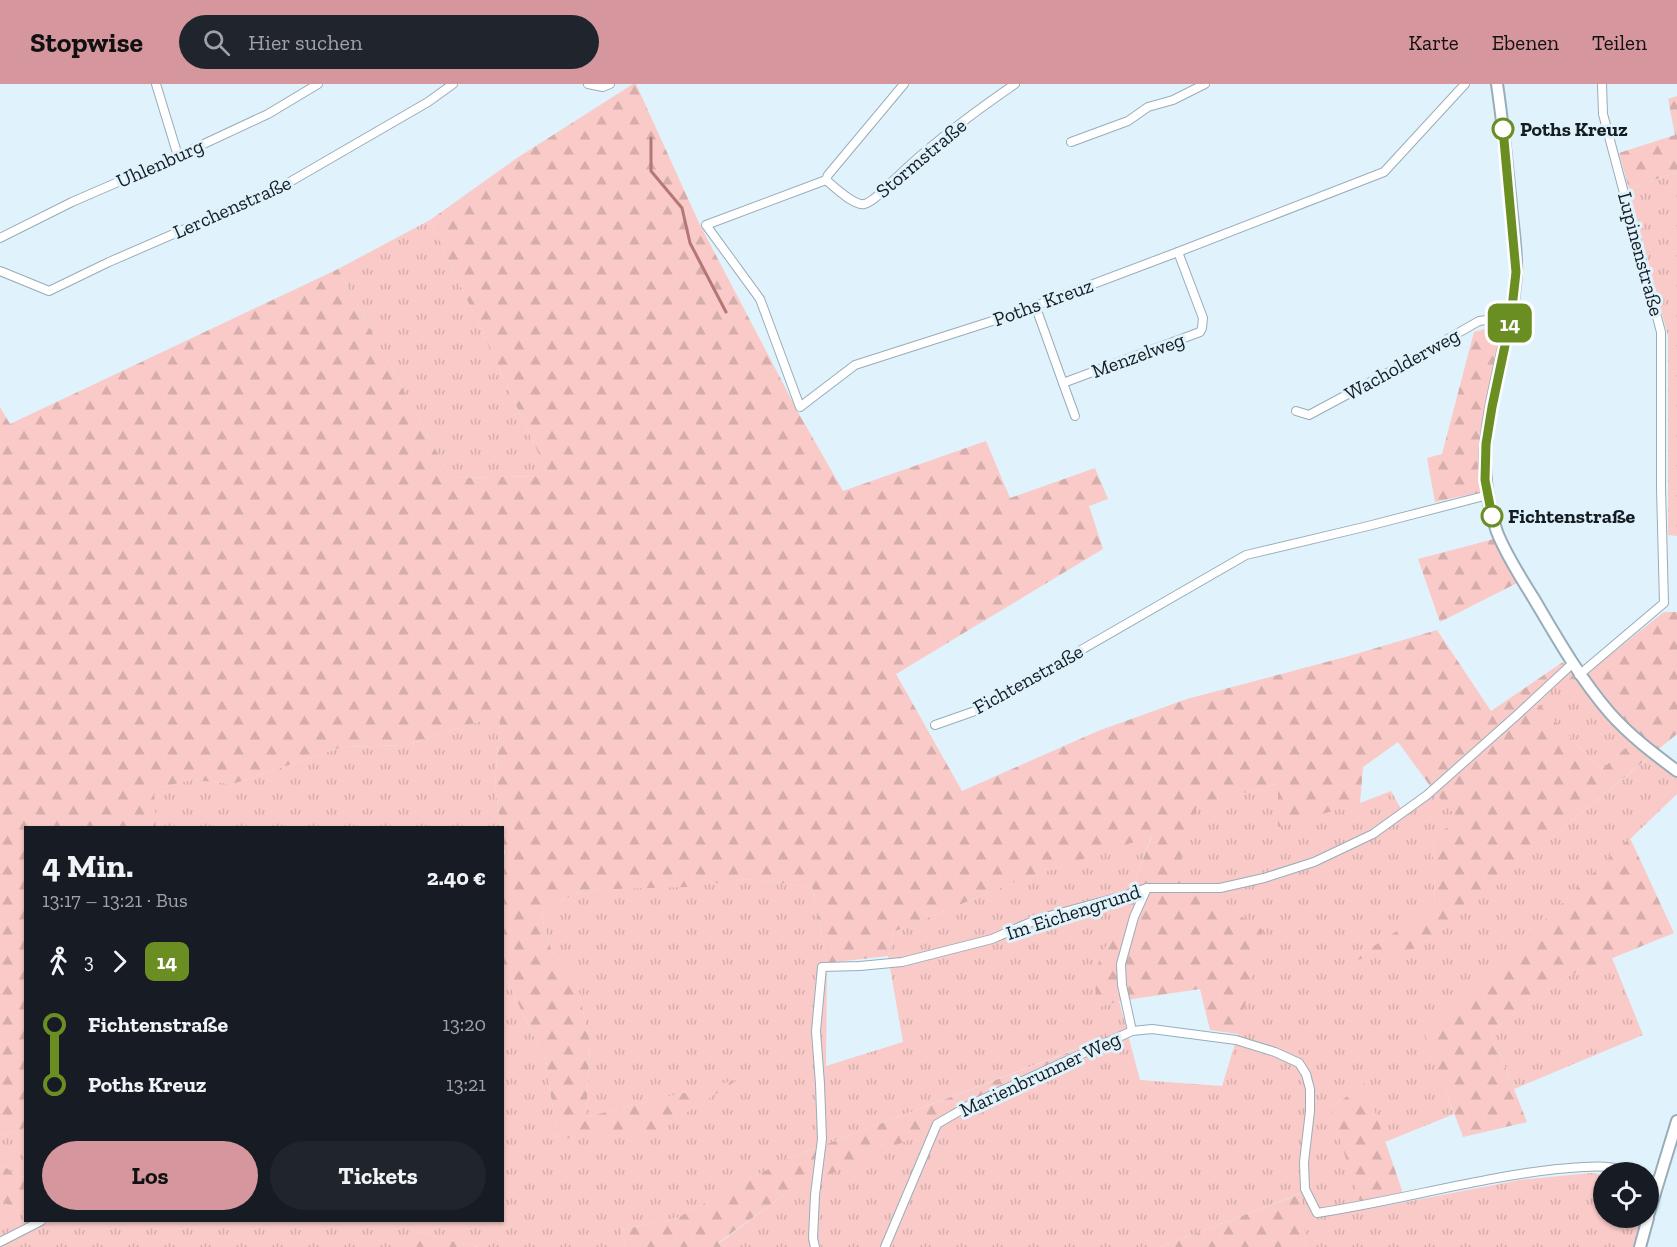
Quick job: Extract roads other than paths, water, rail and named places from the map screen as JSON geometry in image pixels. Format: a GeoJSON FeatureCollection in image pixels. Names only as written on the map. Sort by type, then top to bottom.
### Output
{"type":"FeatureCollection","features":[{"type":"Feature","properties":{"kind":"street"},"geometry":{"type":"LineString","coordinates":[[156,84],[178,156]]}},
{"type":"Feature","properties":{"kind":"street","name":"Uhlenburg"},"geometry":{"type":"LineString","coordinates":[[0,238],[72,202],[268,114],[318,84]]}},
{"type":"Feature","properties":{"kind":"street","name":"Lerchenstraße"},"geometry":{"type":"LineString","coordinates":[[0,270],[49,291],[288,183],[428,102],[453,84]]}},
{"type":"Feature","properties":{"kind":"street"},"geometry":{"type":"LineString","coordinates":[[588,84],[607,86]]}},
{"type":"Feature","properties":{"kind":"street"},"geometry":{"type":"LineString","coordinates":[[826,180],[904,84]]}},
{"type":"Feature","properties":{"kind":"street","name":"Stormstraße"},"geometry":{"type":"LineString","coordinates":[[826,180],[858,204],[864,204],[877,196],[918,156],[1015,84]]}},
{"type":"Feature","properties":{"kind":"street"},"geometry":{"type":"LineString","coordinates":[[1071,142],[1128,121],[1148,107],[1173,100],[1206,84]]}},
{"type":"Feature","properties":{"kind":"street","name":"Poths Kreuz"},"geometry":{"type":"LineString","coordinates":[[826,180],[706,225],[760,299],[800,407],[855,365],[1011,315],[1384,172],[1466,84]]}},
{"type":"Feature","properties":{"kind":"street"},"geometry":{"type":"LineString","coordinates":[[1497,84],[1516,254],[1511,317],[1486,444],[1485,480],[1497,533],[1579,675],[1624,728],[1642,745],[1677,771]]}},
{"type":"Feature","properties":{"kind":"street","name":"Lupinenstraße"},"geometry":{"type":"LineString","coordinates":[[1579,675],[1664,603],[1661,332],[1604,114],[1602,84]]}},
{"type":"Feature","properties":{"kind":"street","name":"Menzelweg"},"geometry":{"type":"LineString","coordinates":[[1063,383],[1200,332],[1203,318],[1178,252]]}},
{"type":"Feature","properties":{"kind":"street"},"geometry":{"type":"LineString","coordinates":[[1035,305],[1075,416]]}},
{"type":"Feature","properties":{"kind":"street","name":"Wacholderweg"},"geometry":{"type":"LineString","coordinates":[[1296,411],[1309,415],[1479,321],[1511,317]]}},
{"type":"Feature","properties":{"kind":"street","name":"Fichtenstraße"},"geometry":{"type":"LineString","coordinates":[[935,724],[975,711],[1246,555],[1488,495]]}},
{"type":"Feature","properties":{"kind":"street","name":"Im Eichengrund"},"geometry":{"type":"LineString","coordinates":[[815,1247],[813,1238],[815,1195],[822,1140],[816,1031],[822,966],[860,966],[902,962],[992,939],[1038,919],[1147,888],[1220,888],[1264,878],[1314,862],[1373,834],[1427,795],[1572,664]]}},
{"type":"Feature","properties":{"kind":"street"},"geometry":{"type":"LineString","coordinates":[[1132,1031],[1122,985],[1121,964],[1134,917],[1147,888]]}},
{"type":"Feature","properties":{"kind":"street","name":"Marienbrunner Weg"},"geometry":{"type":"LineString","coordinates":[[885,1247],[938,1124],[968,1106],[1132,1031],[1152,1029],[1236,1040],[1275,1052],[1299,1063],[1306,1074],[1310,1089],[1310,1111],[1304,1162],[1305,1189],[1317,1214],[1526,1173],[1593,1166]]}},
{"type":"Feature","properties":{"kind":"street"},"geometry":{"type":"LineString","coordinates":[[1659,1165],[1677,1121]]}},
{"type":"Feature","properties":{"kind":"street"},"geometry":{"type":"LineString","coordinates":[[0,1242],[40,1222]]}},
{"type":"Feature","properties":{"kind":"street"},"geometry":{"type":"LineString","coordinates":[[1640,1247],[1645,1228]]}},
{"type":"Feature","properties":{"kind":"waterway"},"geometry":{"type":"LineString","coordinates":[[651,138],[651,171],[682,208],[690,243],[726,312]]}},
{"type":"Feature","properties":{"kind":"place","name":"Poths Kreuz"},"geometry":{"type":"Point","coordinates":[1503,129]}},
{"type":"Feature","properties":{"kind":"place","name":"Fichtenstraße"},"geometry":{"type":"Point","coordinates":[1492,516]}}]}
